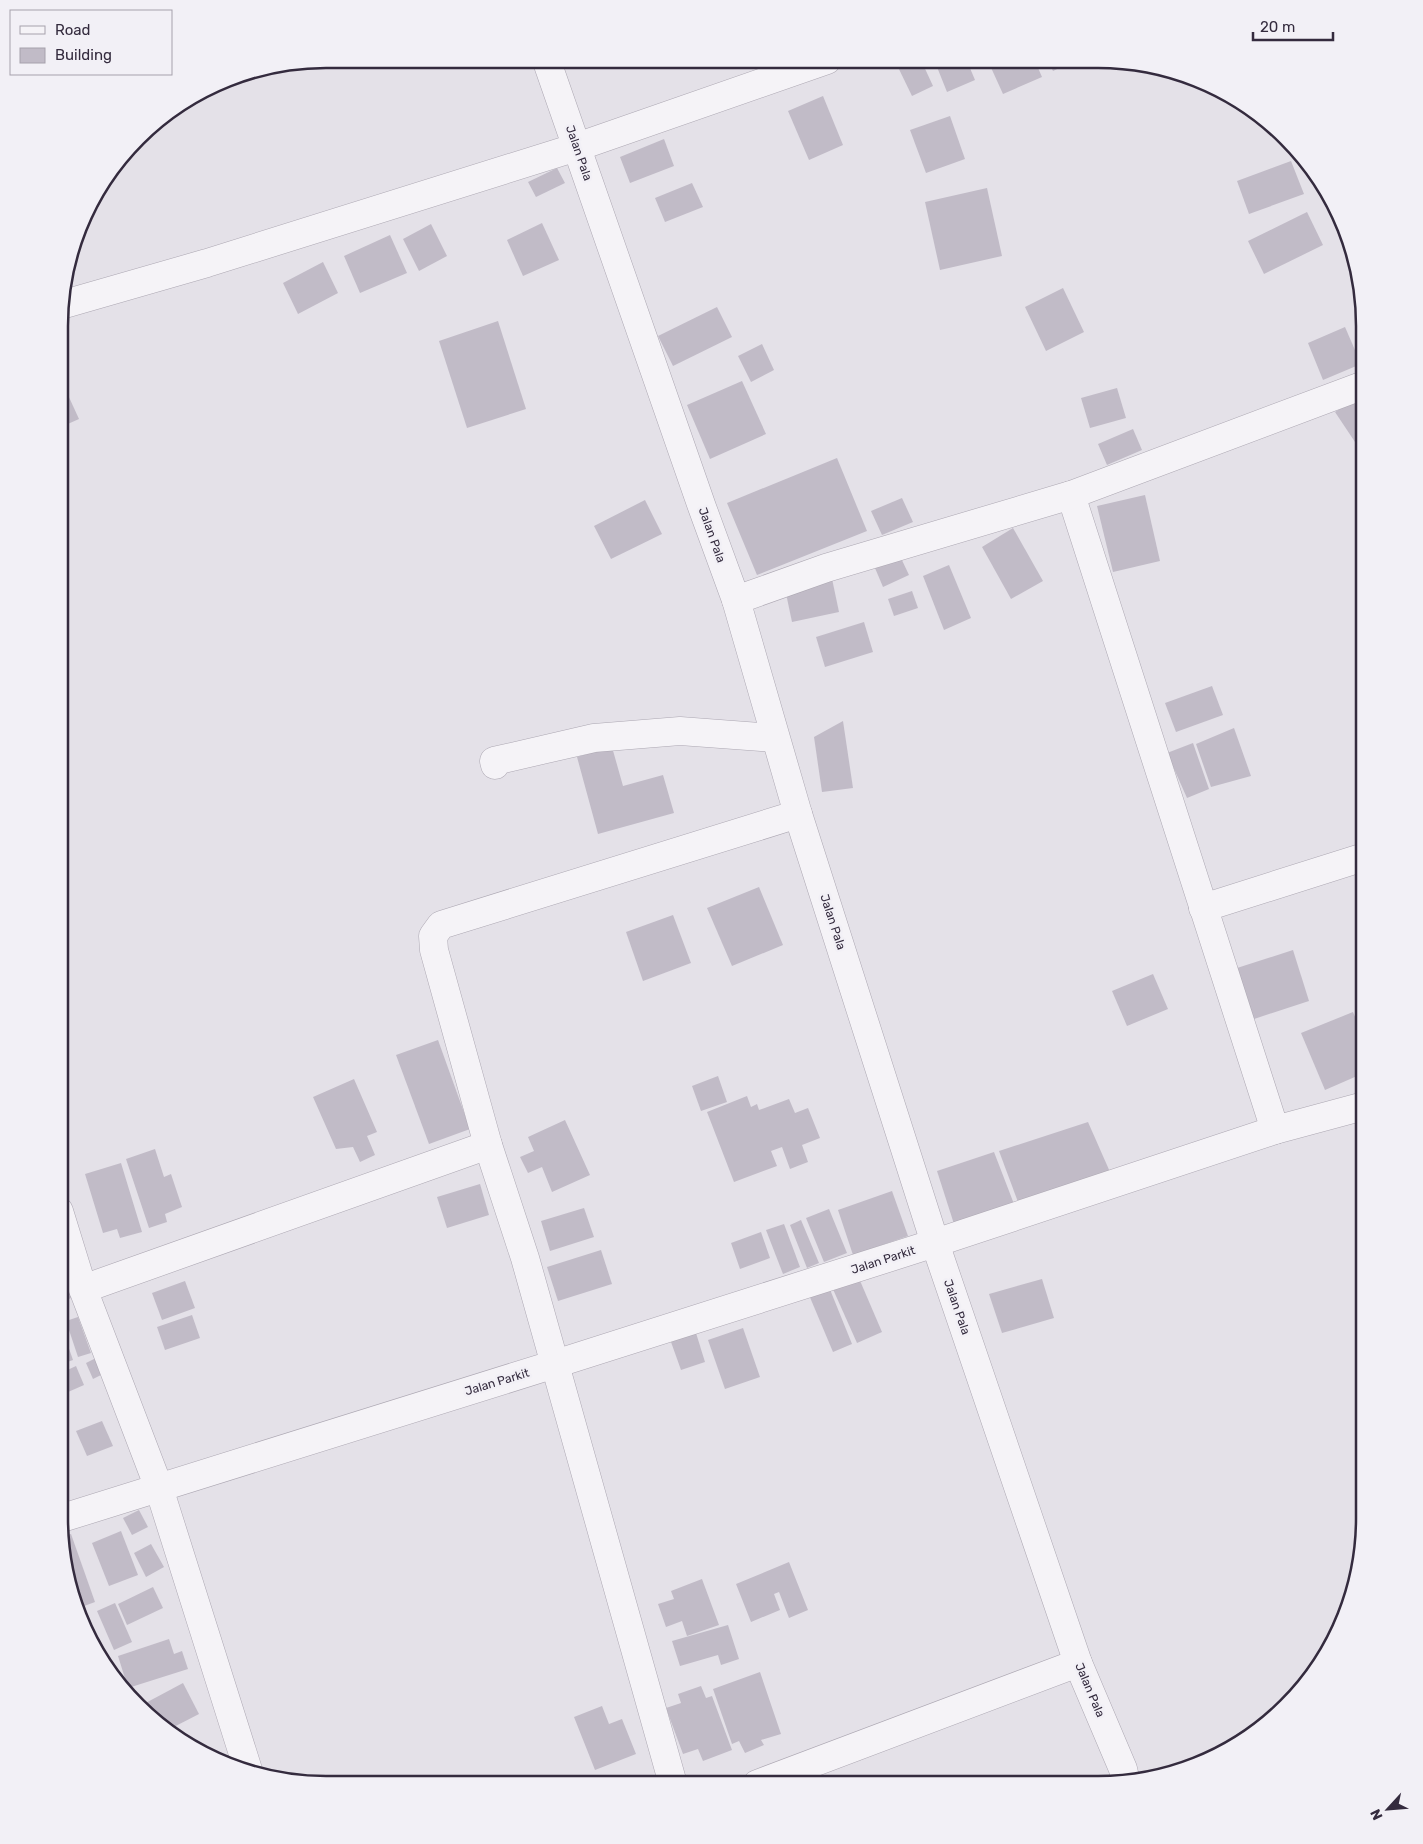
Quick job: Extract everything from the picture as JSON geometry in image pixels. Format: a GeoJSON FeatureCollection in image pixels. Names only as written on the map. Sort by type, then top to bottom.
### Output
{"type":"FeatureCollection","features":[{"type":"Feature","properties":{"kind":"street","name":"Jalan Pala"},"geometry":{"type":"LineString","coordinates":[[549,68],[695,488],[736,600],[798,814],[935,1243],[1078,1663],[1124,1775]]}},
{"type":"Feature","properties":{"kind":"street"},"geometry":{"type":"LineString","coordinates":[[69,303],[217,260],[577,146],[804,68]]}},
{"type":"Feature","properties":{"kind":"street"},"geometry":{"type":"LineString","coordinates":[[736,600],[826,568],[1070,495],[1356,388]]}},
{"type":"Feature","properties":{"kind":"street"},"geometry":{"type":"LineString","coordinates":[[1070,495],[1276,1130]]}},
{"type":"Feature","properties":{"kind":"street"},"geometry":{"type":"LineString","coordinates":[[495,765],[494,761],[594,738],[680,731],[775,738]]}},
{"type":"Feature","properties":{"kind":"street"},"geometry":{"type":"LineString","coordinates":[[671,1776],[526,1258],[488,1145],[434,950],[433,936],[441,925],[798,814]]}},
{"type":"Feature","properties":{"kind":"street"},"geometry":{"type":"LineString","coordinates":[[1203,908],[1356,859]]}},
{"type":"Feature","properties":{"kind":"street","name":"Jalan Parkit"},"geometry":{"type":"LineString","coordinates":[[68,1516],[935,1243],[1276,1130],[1356,1108]]}},
{"type":"Feature","properties":{"kind":"street"},"geometry":{"type":"LineString","coordinates":[[83,1289],[488,1145]]}},
{"type":"Feature","properties":{"kind":"street"},"geometry":{"type":"LineString","coordinates":[[68,1240],[83,1289],[159,1488],[246,1764]]}},
{"type":"Feature","properties":{"kind":"street"},"geometry":{"type":"LineString","coordinates":[[778,1776],[1078,1663]]}},
{"type":"Feature","properties":{"kind":"building"},"geometry":{"type":"Polygon","coordinates":[[[898,68],[925,68],[933,86],[912,96],[898,68]]]}},
{"type":"Feature","properties":{"kind":"building"},"geometry":{"type":"Polygon","coordinates":[[[937,68],[970,68],[975,80],[947,92],[937,68]]]}},
{"type":"Feature","properties":{"kind":"building"},"geometry":{"type":"Polygon","coordinates":[[[991,68],[1038,68],[1042,77],[1003,94],[991,68]]]}},
{"type":"Feature","properties":{"kind":"building"},"geometry":{"type":"Polygon","coordinates":[[[823,96],[843,145],[809,160],[788,111],[823,96]]]}},
{"type":"Feature","properties":{"kind":"building"},"geometry":{"type":"Polygon","coordinates":[[[950,116],[965,159],[926,173],[910,130],[950,116]]]}},
{"type":"Feature","properties":{"kind":"building"},"geometry":{"type":"Polygon","coordinates":[[[664,139],[674,166],[630,183],[620,157],[664,139]]]}},
{"type":"Feature","properties":{"kind":"building"},"geometry":{"type":"Polygon","coordinates":[[[1291,161],[1304,194],[1249,214],[1237,181],[1291,161]]]}},
{"type":"Feature","properties":{"kind":"building"},"geometry":{"type":"Polygon","coordinates":[[[557,168],[565,183],[536,197],[528,182],[557,168]]]}},
{"type":"Feature","properties":{"kind":"building"},"geometry":{"type":"Polygon","coordinates":[[[692,183],[703,207],[665,222],[655,198],[692,183]]]}},
{"type":"Feature","properties":{"kind":"building"},"geometry":{"type":"Polygon","coordinates":[[[987,188],[1002,256],[940,270],[925,202],[987,188]]]}},
{"type":"Feature","properties":{"kind":"building"},"geometry":{"type":"Polygon","coordinates":[[[1307,212],[1323,245],[1264,274],[1248,241],[1307,212]]]}},
{"type":"Feature","properties":{"kind":"building"},"geometry":{"type":"Polygon","coordinates":[[[542,223],[559,260],[523,276],[507,240],[542,223]]]}},
{"type":"Feature","properties":{"kind":"building"},"geometry":{"type":"Polygon","coordinates":[[[431,224],[447,256],[419,271],[403,239],[431,224]]]}},
{"type":"Feature","properties":{"kind":"building"},"geometry":{"type":"Polygon","coordinates":[[[390,235],[407,273],[360,293],[344,256],[390,235]]]}},
{"type":"Feature","properties":{"kind":"building"},"geometry":{"type":"Polygon","coordinates":[[[323,262],[338,293],[298,314],[283,283],[323,262]]]}},
{"type":"Feature","properties":{"kind":"building"},"geometry":{"type":"Polygon","coordinates":[[[1063,288],[1084,332],[1046,351],[1025,307],[1063,288]]]}},
{"type":"Feature","properties":{"kind":"building"},"geometry":{"type":"Polygon","coordinates":[[[717,307],[732,337],[673,366],[658,336],[717,307]]]}},
{"type":"Feature","properties":{"kind":"building"},"geometry":{"type":"Polygon","coordinates":[[[498,321],[526,409],[467,428],[439,341],[498,321]]]}},
{"type":"Feature","properties":{"kind":"building"},"geometry":{"type":"Polygon","coordinates":[[[1345,327],[1356,352],[1356,366],[1323,380],[1308,343],[1345,327]]]}},
{"type":"Feature","properties":{"kind":"building"},"geometry":{"type":"Polygon","coordinates":[[[762,344],[774,370],[751,382],[738,356],[762,344]]]}},
{"type":"Feature","properties":{"kind":"building"},"geometry":{"type":"Polygon","coordinates":[[[742,381],[766,434],[710,459],[687,405],[742,381]]]}},
{"type":"Feature","properties":{"kind":"building"},"geometry":{"type":"Polygon","coordinates":[[[1117,388],[1126,418],[1090,428],[1081,398],[1117,388]]]}},
{"type":"Feature","properties":{"kind":"building"},"geometry":{"type":"Polygon","coordinates":[[[68,395],[79,419],[68,424],[68,395]]]}},
{"type":"Feature","properties":{"kind":"building"},"geometry":{"type":"Polygon","coordinates":[[[1356,399],[1356,441],[1355,442],[1335,412],[1356,399]]]}},
{"type":"Feature","properties":{"kind":"building"},"geometry":{"type":"Polygon","coordinates":[[[1133,429],[1142,450],[1107,465],[1098,444],[1133,429]]]}},
{"type":"Feature","properties":{"kind":"building"},"geometry":{"type":"Polygon","coordinates":[[[837,458],[867,531],[757,575],[727,503],[837,458]]]}},
{"type":"Feature","properties":{"kind":"building"},"geometry":{"type":"Polygon","coordinates":[[[1145,495],[1160,561],[1113,572],[1097,506],[1145,495]]]}},
{"type":"Feature","properties":{"kind":"building"},"geometry":{"type":"Polygon","coordinates":[[[902,498],[913,522],[882,535],[871,511],[902,498]]]}},
{"type":"Feature","properties":{"kind":"building"},"geometry":{"type":"Polygon","coordinates":[[[645,500],[662,534],[611,559],[594,526],[645,500]]]}},
{"type":"Feature","properties":{"kind":"building"},"geometry":{"type":"Polygon","coordinates":[[[1013,528],[1043,581],[1011,599],[982,547],[1013,528]]]}},
{"type":"Feature","properties":{"kind":"building"},"geometry":{"type":"Polygon","coordinates":[[[900,556],[909,575],[883,587],[875,568],[900,556]]]}},
{"type":"Feature","properties":{"kind":"building"},"geometry":{"type":"Polygon","coordinates":[[[949,565],[971,618],[944,630],[923,576],[949,565]]]}},
{"type":"Feature","properties":{"kind":"building"},"geometry":{"type":"Polygon","coordinates":[[[831,574],[839,612],[792,622],[784,584],[831,574]]]}},
{"type":"Feature","properties":{"kind":"building"},"geometry":{"type":"Polygon","coordinates":[[[912,591],[918,608],[894,616],[888,599],[912,591]]]}},
{"type":"Feature","properties":{"kind":"building"},"geometry":{"type":"Polygon","coordinates":[[[864,622],[873,652],[825,667],[816,637],[864,622]]]}},
{"type":"Feature","properties":{"kind":"building"},"geometry":{"type":"Polygon","coordinates":[[[1212,686],[1223,715],[1176,732],[1165,703],[1212,686]]]}},
{"type":"Feature","properties":{"kind":"building"},"geometry":{"type":"Polygon","coordinates":[[[843,721],[853,788],[822,792],[814,737],[843,721]]]}},
{"type":"Feature","properties":{"kind":"building"},"geometry":{"type":"Polygon","coordinates":[[[1234,728],[1251,776],[1211,787],[1196,744],[1234,728]]]}},
{"type":"Feature","properties":{"kind":"building"},"geometry":{"type":"Polygon","coordinates":[[[1193,743],[1209,789],[1187,798],[1167,753],[1193,743]]]}},
{"type":"Feature","properties":{"kind":"building"},"geometry":{"type":"Polygon","coordinates":[[[612,747],[623,786],[663,775],[674,813],[598,834],[577,757],[612,747]]]}},
{"type":"Feature","properties":{"kind":"building"},"geometry":{"type":"Polygon","coordinates":[[[759,887],[783,945],[732,966],[707,908],[759,887]]]}},
{"type":"Feature","properties":{"kind":"building"},"geometry":{"type":"Polygon","coordinates":[[[673,915],[691,963],[643,981],[626,932],[673,915]]]}},
{"type":"Feature","properties":{"kind":"building"},"geometry":{"type":"Polygon","coordinates":[[[1293,950],[1309,1001],[1254,1019],[1237,968],[1293,950]]]}},
{"type":"Feature","properties":{"kind":"building"},"geometry":{"type":"Polygon","coordinates":[[[1153,974],[1168,1009],[1127,1026],[1112,991],[1153,974]]]}},
{"type":"Feature","properties":{"kind":"building"},"geometry":{"type":"Polygon","coordinates":[[[1353,1012],[1356,1019],[1356,1076],[1325,1090],[1301,1033],[1353,1012]]]}},
{"type":"Feature","properties":{"kind":"building"},"geometry":{"type":"Polygon","coordinates":[[[438,1040],[470,1129],[429,1144],[396,1055],[438,1040]]]}},
{"type":"Feature","properties":{"kind":"building"},"geometry":{"type":"Polygon","coordinates":[[[718,1076],[727,1102],[701,1111],[692,1086],[718,1076]]]}},
{"type":"Feature","properties":{"kind":"building"},"geometry":{"type":"Polygon","coordinates":[[[354,1079],[377,1132],[367,1136],[375,1155],[360,1162],[353,1147],[336,1149],[313,1097],[354,1079]]]}},
{"type":"Feature","properties":{"kind":"building"},"geometry":{"type":"Polygon","coordinates":[[[747,1096],[751,1107],[757,1104],[759,1110],[789,1099],[795,1113],[808,1108],[820,1138],[802,1145],[808,1162],[790,1169],[782,1147],[771,1151],[777,1166],[734,1182],[707,1112],[747,1096]]]}},
{"type":"Feature","properties":{"kind":"building"},"geometry":{"type":"Polygon","coordinates":[[[565,1120],[590,1175],[552,1192],[542,1167],[528,1173],[520,1157],[534,1151],[528,1137],[565,1120]]]}},
{"type":"Feature","properties":{"kind":"building"},"geometry":{"type":"Polygon","coordinates":[[[1088,1122],[1110,1172],[1018,1202],[999,1151],[1088,1122]]]}},
{"type":"Feature","properties":{"kind":"building"},"geometry":{"type":"Polygon","coordinates":[[[155,1149],[164,1177],[171,1174],[182,1207],[165,1214],[167,1222],[149,1228],[126,1159],[155,1149]]]}},
{"type":"Feature","properties":{"kind":"building"},"geometry":{"type":"Polygon","coordinates":[[[994,1152],[1014,1204],[954,1224],[937,1171],[994,1152]]]}},
{"type":"Feature","properties":{"kind":"building"},"geometry":{"type":"Polygon","coordinates":[[[121,1163],[142,1232],[120,1238],[117,1229],[103,1233],[85,1174],[121,1163]]]}},
{"type":"Feature","properties":{"kind":"building"},"geometry":{"type":"Polygon","coordinates":[[[480,1184],[489,1215],[447,1228],[437,1197],[480,1184]]]}},
{"type":"Feature","properties":{"kind":"building"},"geometry":{"type":"Polygon","coordinates":[[[892,1191],[908,1236],[853,1255],[838,1210],[892,1191]]]}},
{"type":"Feature","properties":{"kind":"building"},"geometry":{"type":"Polygon","coordinates":[[[584,1208],[594,1237],[550,1251],[541,1221],[584,1208]]]}},
{"type":"Feature","properties":{"kind":"building"},"geometry":{"type":"Polygon","coordinates":[[[829,1209],[847,1253],[824,1262],[806,1218],[829,1209]]]}},
{"type":"Feature","properties":{"kind":"building"},"geometry":{"type":"Polygon","coordinates":[[[801,1220],[819,1263],[807,1268],[790,1225],[801,1220]]]}},
{"type":"Feature","properties":{"kind":"building"},"geometry":{"type":"Polygon","coordinates":[[[784,1224],[800,1267],[783,1274],[766,1230],[784,1224]]]}},
{"type":"Feature","properties":{"kind":"building"},"geometry":{"type":"Polygon","coordinates":[[[761,1232],[770,1258],[740,1269],[731,1243],[761,1232]]]}},
{"type":"Feature","properties":{"kind":"building"},"geometry":{"type":"Polygon","coordinates":[[[601,1250],[612,1284],[558,1301],[547,1267],[601,1250]]]}},
{"type":"Feature","properties":{"kind":"building"},"geometry":{"type":"Polygon","coordinates":[[[858,1276],[882,1332],[857,1343],[832,1287],[858,1276]]]}},
{"type":"Feature","properties":{"kind":"building"},"geometry":{"type":"Polygon","coordinates":[[[1042,1279],[1054,1318],[1002,1333],[989,1294],[1042,1279]]]}},
{"type":"Feature","properties":{"kind":"building"},"geometry":{"type":"Polygon","coordinates":[[[185,1281],[195,1308],[162,1320],[152,1293],[185,1281]]]}},
{"type":"Feature","properties":{"kind":"building"},"geometry":{"type":"Polygon","coordinates":[[[829,1287],[852,1344],[833,1352],[809,1295],[829,1287]]]}},
{"type":"Feature","properties":{"kind":"building"},"geometry":{"type":"Polygon","coordinates":[[[192,1315],[200,1338],[165,1350],[157,1327],[192,1315]]]}},
{"type":"Feature","properties":{"kind":"building"},"geometry":{"type":"Polygon","coordinates":[[[78,1317],[91,1353],[78,1357],[68,1327],[68,1320],[78,1317]]]}},
{"type":"Feature","properties":{"kind":"building"},"geometry":{"type":"Polygon","coordinates":[[[743,1328],[760,1377],[725,1389],[708,1340],[743,1328]]]}},
{"type":"Feature","properties":{"kind":"building"},"geometry":{"type":"Polygon","coordinates":[[[696,1333],[705,1362],[681,1370],[671,1342],[696,1333]]]}},
{"type":"Feature","properties":{"kind":"building"},"geometry":{"type":"Polygon","coordinates":[[[68,1346],[73,1360],[68,1362],[68,1346]]]}},
{"type":"Feature","properties":{"kind":"building"},"geometry":{"type":"Polygon","coordinates":[[[102,1355],[109,1371],[93,1379],[86,1363],[102,1355]]]}},
{"type":"Feature","properties":{"kind":"building"},"geometry":{"type":"Polygon","coordinates":[[[76,1366],[84,1385],[68,1392],[68,1370],[76,1366]]]}},
{"type":"Feature","properties":{"kind":"building"},"geometry":{"type":"Polygon","coordinates":[[[102,1421],[113,1446],[87,1456],[76,1431],[102,1421]]]}},
{"type":"Feature","properties":{"kind":"building"},"geometry":{"type":"Polygon","coordinates":[[[139,1510],[148,1527],[132,1535],[123,1518],[139,1510]]]}},
{"type":"Feature","properties":{"kind":"building"},"geometry":{"type":"Polygon","coordinates":[[[121,1531],[138,1575],[109,1586],[92,1543],[121,1531]]]}},
{"type":"Feature","properties":{"kind":"building"},"geometry":{"type":"Polygon","coordinates":[[[71,1534],[95,1602],[83,1606],[72,1569],[68,1535],[71,1534]]]}},
{"type":"Feature","properties":{"kind":"building"},"geometry":{"type":"Polygon","coordinates":[[[151,1544],[164,1567],[146,1577],[134,1553],[151,1544]]]}},
{"type":"Feature","properties":{"kind":"building"},"geometry":{"type":"Polygon","coordinates":[[[789,1562],[808,1610],[789,1618],[779,1592],[774,1594],[780,1610],[751,1622],[736,1584],[789,1562]]]}},
{"type":"Feature","properties":{"kind":"building"},"geometry":{"type":"Polygon","coordinates":[[[702,1579],[719,1625],[687,1636],[682,1621],[666,1627],[658,1604],[674,1599],[671,1591],[702,1579]]]}},
{"type":"Feature","properties":{"kind":"building"},"geometry":{"type":"Polygon","coordinates":[[[153,1587],[163,1608],[127,1625],[118,1604],[153,1587]]]}},
{"type":"Feature","properties":{"kind":"building"},"geometry":{"type":"Polygon","coordinates":[[[115,1603],[132,1642],[114,1650],[97,1611],[115,1603]]]}},
{"type":"Feature","properties":{"kind":"building"},"geometry":{"type":"Polygon","coordinates":[[[728,1625],[739,1659],[721,1665],[718,1655],[680,1666],[672,1641],[728,1625]]]}},
{"type":"Feature","properties":{"kind":"building"},"geometry":{"type":"Polygon","coordinates":[[[169,1639],[174,1654],[182,1651],[188,1669],[130,1687],[126,1683],[118,1656],[169,1639]]]}},
{"type":"Feature","properties":{"kind":"building"},"geometry":{"type":"Polygon","coordinates":[[[760,1672],[781,1734],[761,1740],[764,1745],[745,1753],[739,1741],[732,1744],[713,1689],[760,1672]]]}},
{"type":"Feature","properties":{"kind":"building"},"geometry":{"type":"Polygon","coordinates":[[[183,1683],[199,1714],[174,1727],[145,1703],[183,1683]]]}},
{"type":"Feature","properties":{"kind":"building"},"geometry":{"type":"Polygon","coordinates":[[[701,1686],[706,1698],[712,1696],[732,1750],[703,1761],[698,1749],[683,1754],[666,1708],[681,1703],[678,1694],[701,1686]]]}},
{"type":"Feature","properties":{"kind":"building"},"geometry":{"type":"Polygon","coordinates":[[[602,1706],[609,1724],[622,1719],[636,1754],[595,1770],[574,1717],[602,1706]]]}}]}
